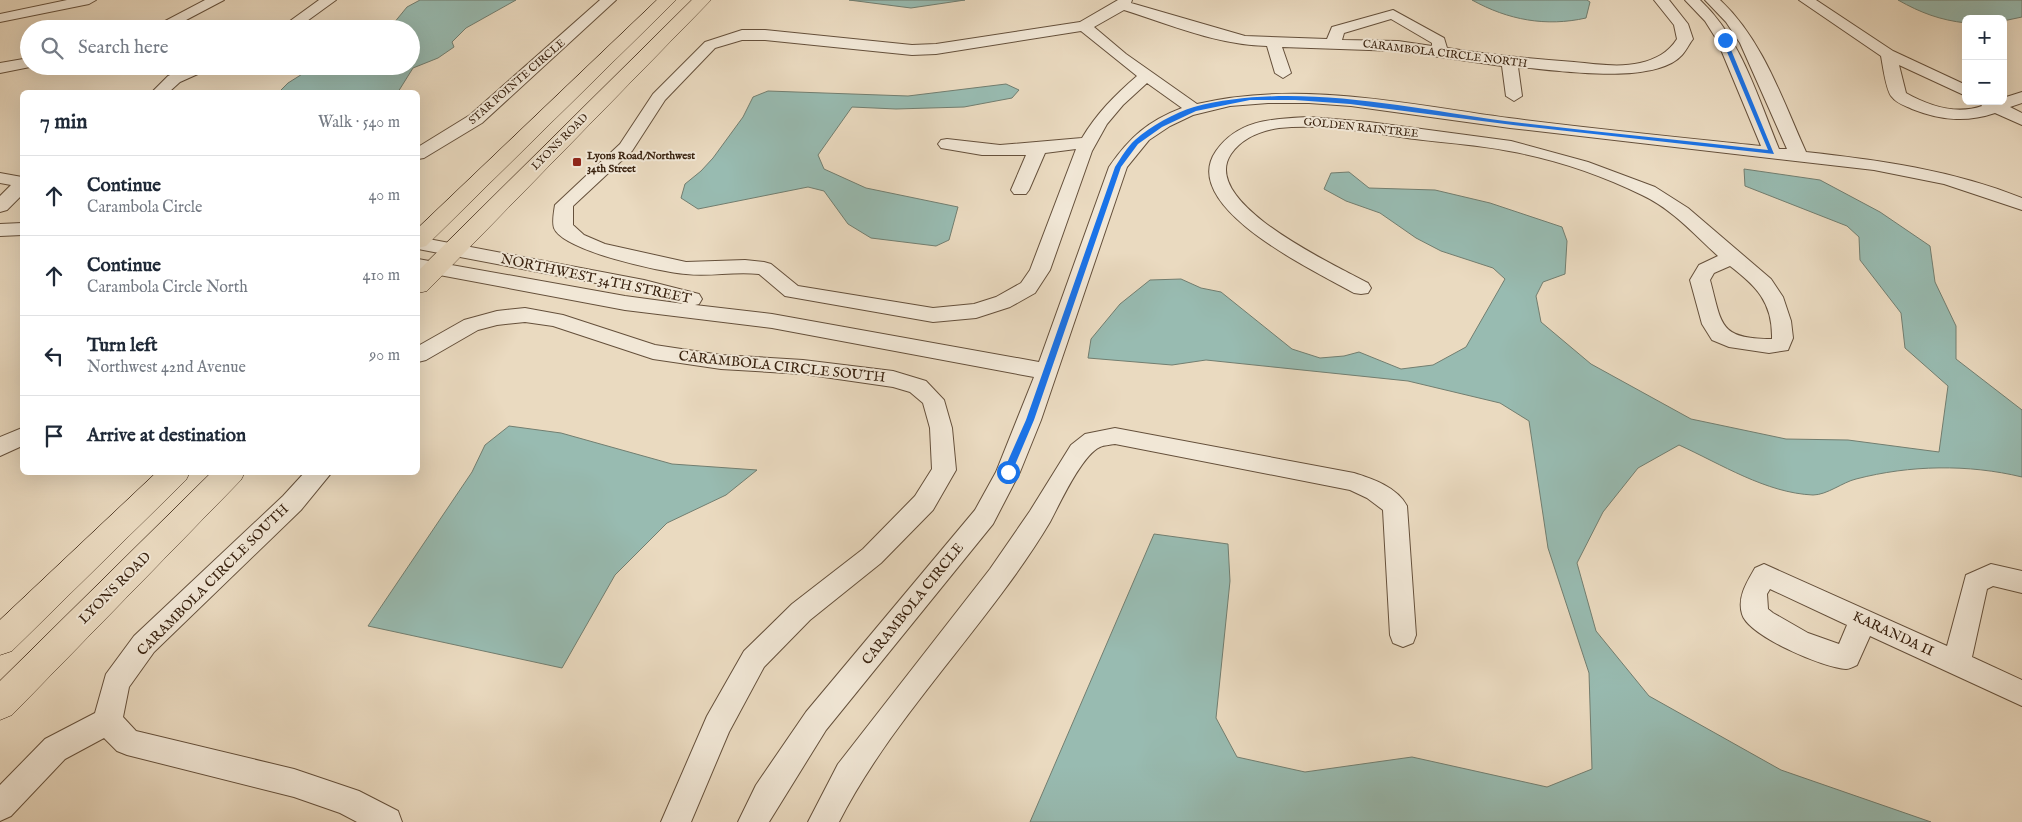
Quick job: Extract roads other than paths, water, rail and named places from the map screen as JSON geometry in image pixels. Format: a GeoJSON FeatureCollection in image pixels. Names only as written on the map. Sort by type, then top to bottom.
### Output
{"type":"FeatureCollection","features":[{"type":"Feature","properties":{"kind":"main road"},"geometry":{"type":"LineString","coordinates":[[420,240],[667,0]]}},
{"type":"Feature","properties":{"kind":"main road","name":"LYONS ROAD"},"geometry":{"type":"LineString","coordinates":[[423,272],[453,249],[702,0]]}},
{"type":"Feature","properties":{"kind":"main road"},"geometry":{"type":"LineString","coordinates":[[0,641],[173,475]]}},
{"type":"Feature","properties":{"kind":"main road","name":"LYONS ROAD"},"geometry":{"type":"LineString","coordinates":[[0,704],[228,475]]}},
{"type":"Feature","properties":{"kind":"street"},"geometry":{"type":"LineString","coordinates":[[0,18],[89,0]]}},
{"type":"Feature","properties":{"kind":"street"},"geometry":{"type":"LineString","coordinates":[[176,20],[217,0]]}},
{"type":"Feature","properties":{"kind":"street"},"geometry":{"type":"LineString","coordinates":[[299,20],[329,0]]}},
{"type":"Feature","properties":{"kind":"street","name":"STAR POINTE CIRCLE"},"geometry":{"type":"LineString","coordinates":[[420,153],[476,119],[609,0]]}},
{"type":"Feature","properties":{"kind":"street","name":"CARAMBOLA CIRCLE NORTH"},"geometry":{"type":"LineString","coordinates":[[1084,26],[1124,2],[1218,35],[1245,41],[1334,42],[1440,51],[1509,62],[1612,70],[1639,68],[1662,61],[1676,53],[1685,40],[1681,24],[1660,0]]}},
{"type":"Feature","properties":{"kind":"street"},"geometry":{"type":"LineString","coordinates":[[1692,0],[1711,18],[1725,40],[1772,152]]}},
{"type":"Feature","properties":{"kind":"street"},"geometry":{"type":"LineString","coordinates":[[1712,0],[1732,19],[1748,43],[1799,156]]}},
{"type":"Feature","properties":{"kind":"street"},"geometry":{"type":"LineString","coordinates":[[1806,0],[1888,54],[1962,89]]}},
{"type":"Feature","properties":{"kind":"street"},"geometry":{"type":"LineString","coordinates":[[1334,42],[1337,30],[1392,14],[1439,41],[1440,51]]}},
{"type":"Feature","properties":{"kind":"street"},"geometry":{"type":"LineString","coordinates":[[1147,76],[1117,102],[1100,122],[1088,142],[1083,151],[1040,270],[1028,288],[1003,302],[976,311],[932,315],[792,291],[764,268],[745,266],[705,268],[676,266],[599,249],[577,239],[564,227],[564,205],[626,147],[659,96],[710,45],[724,39],[765,35],[912,50],[936,49],[1084,26],[1120,56],[1194,109]]}},
{"type":"Feature","properties":{"kind":"street"},"geometry":{"type":"LineString","coordinates":[[1272,42],[1283,73]]}},
{"type":"Feature","properties":{"kind":"street"},"geometry":{"type":"LineString","coordinates":[[1888,54],[1898,95],[1910,103],[1956,115],[1975,114],[1990,105]]}},
{"type":"Feature","properties":{"kind":"street"},"geometry":{"type":"LineString","coordinates":[[1509,62],[1514,96]]}},
{"type":"Feature","properties":{"kind":"street"},"geometry":{"type":"LineString","coordinates":[[0,68],[20,64]]}},
{"type":"Feature","properties":{"kind":"street"},"geometry":{"type":"LineString","coordinates":[[162,90],[174,79],[183,75]]}},
{"type":"Feature","properties":{"kind":"street"},"geometry":{"type":"LineString","coordinates":[[2007,100],[2022,97]]}},
{"type":"Feature","properties":{"kind":"street"},"geometry":{"type":"LineString","coordinates":[[1046,371],[1118,167],[1136,142],[1160,125],[1194,109],[1250,98],[1295,98],[1350,102],[1478,119],[1772,152],[1927,174],[1971,185],[2022,204]]}},
{"type":"Feature","properties":{"kind":"street"},"geometry":{"type":"LineString","coordinates":[[1994,105],[2022,120]]}},
{"type":"Feature","properties":{"kind":"street"},"geometry":{"type":"LineString","coordinates":[[1478,119],[1479,142]]}},
{"type":"Feature","properties":{"kind":"street","name":"GOLDEN RAINTREE"},"geometry":{"type":"LineString","coordinates":[[1361,288],[1250,220],[1231,202],[1220,186],[1215,172],[1221,154],[1232,140],[1248,130],[1302,120],[1510,146],[1648,190],[1668,201],[1765,285],[1775,305],[1784,334],[1781,345],[1769,346],[1729,340],[1719,335],[1712,324],[1700,280],[1706,269],[1732,257]]}},
{"type":"Feature","properties":{"kind":"street"},"geometry":{"type":"LineString","coordinates":[[1510,146],[1513,123]]}},
{"type":"Feature","properties":{"kind":"street"},"geometry":{"type":"LineString","coordinates":[[947,144],[969,150],[990,151],[1088,142]]}},
{"type":"Feature","properties":{"kind":"street"},"geometry":{"type":"LineString","coordinates":[[1020,190],[1038,148]]}},
{"type":"Feature","properties":{"kind":"street"},"geometry":{"type":"LineString","coordinates":[[0,178],[20,183]]}},
{"type":"Feature","properties":{"kind":"street"},"geometry":{"type":"LineString","coordinates":[[0,206],[20,186]]}},
{"type":"Feature","properties":{"kind":"street"},"geometry":{"type":"LineString","coordinates":[[0,230],[20,229]]}},
{"type":"Feature","properties":{"kind":"street","name":"NORTHWEST 34TH STREET"},"geometry":{"type":"LineString","coordinates":[[420,242],[644,286],[772,321]]}},
{"type":"Feature","properties":{"kind":"street","name":"NORTHWEST 34TH STREET"},"geometry":{"type":"LineString","coordinates":[[423,272],[625,302],[772,321],[1046,371]]}},
{"type":"Feature","properties":{"kind":"street","name":"CARAMBOLA CIRCLE SOUTH"},"geometry":{"type":"LineString","coordinates":[[420,354],[471,325],[497,318],[525,315],[556,320],[653,352],[721,362],[803,367],[893,379],[918,386],[933,400],[941,428],[944,470],[924,503],[872,556],[800,612],[754,659],[717,725],[676,822]]}},
{"type":"Feature","properties":{"kind":"street","name":"CARAMBOLA CIRCLE"},"geometry":{"type":"LineString","coordinates":[[753,822],[767,795],[816,721],[984,517],[1008,472],[1046,371]]}},
{"type":"Feature","properties":{"kind":"street"},"geometry":{"type":"LineString","coordinates":[[823,822],[848,774],[1000,576],[1039,518],[1079,450],[1093,440],[1115,436],[1354,482],[1376,491],[1395,506],[1403,635]]}},
{"type":"Feature","properties":{"kind":"street"},"geometry":{"type":"LineString","coordinates":[[0,446],[20,437]]}},
{"type":"Feature","properties":{"kind":"street","name":"CARAMBOLA CIRCLE SOUTH"},"geometry":{"type":"LineString","coordinates":[[108,721],[116,683],[144,644],[292,503],[317,475]]}},
{"type":"Feature","properties":{"kind":"street","name":"KARANDA II"},"geometry":{"type":"LineString","coordinates":[[1863,620],[1847,657],[1834,655],[1766,625],[1755,614],[1754,594],[1764,575],[1958,663],[2022,693]]}},
{"type":"Feature","properties":{"kind":"street"},"geometry":{"type":"LineString","coordinates":[[1958,663],[1975,583],[1991,575],[2022,582]]}},
{"type":"Feature","properties":{"kind":"street"},"geometry":{"type":"LineString","coordinates":[[0,806],[55,749],[108,721],[127,742],[181,757],[294,783],[348,801],[387,822]]}},
{"type":"Feature","properties":{"kind":"water"},"geometry":{"type":"Polygon","coordinates":[[[420,0],[516,0],[466,28],[452,42],[454,47],[438,58],[420,65],[420,20],[396,20],[407,7],[420,0]]]}},
{"type":"Feature","properties":{"kind":"water"},"geometry":{"type":"Polygon","coordinates":[[[849,0],[965,0],[911,8],[849,0]]]}},
{"type":"Feature","properties":{"kind":"water"},"geometry":{"type":"Polygon","coordinates":[[[1472,0],[1587,0],[1590,2],[1586,18],[1571,21],[1542,22],[1499,13],[1472,0]]]}},
{"type":"Feature","properties":{"kind":"water"},"geometry":{"type":"Polygon","coordinates":[[[1898,0],[2022,0],[2022,17],[2007,20],[2007,15],[1962,15],[1962,22],[1948,20],[1915,9],[1898,0]]]}},
{"type":"Feature","properties":{"kind":"water"},"geometry":{"type":"Polygon","coordinates":[[[301,75],[409,75],[399,90],[281,90],[301,75]]]}},
{"type":"Feature","properties":{"kind":"water"},"geometry":{"type":"Polygon","coordinates":[[[1006,84],[1019,90],[1012,98],[964,107],[896,109],[852,107],[818,155],[824,169],[866,188],[958,207],[949,240],[936,246],[871,238],[848,224],[824,191],[808,187],[698,209],[681,198],[685,184],[713,158],[743,117],[753,97],[768,91],[908,96],[1006,84]]]}},
{"type":"Feature","properties":{"kind":"water"},"geometry":{"type":"Polygon","coordinates":[[[1744,169],[1820,180],[1880,212],[1930,246],[1935,282],[1956,326],[1956,359],[2022,410],[2022,477],[1960,468],[1918,469],[1876,474],[1856,479],[1824,493],[1813,495],[1795,493],[1761,483],[1727,469],[1679,445],[1638,468],[1603,512],[1577,563],[1596,631],[1649,696],[1781,770],[1931,822],[1030,822],[1154,534],[1228,544],[1230,581],[1216,718],[1237,757],[1305,772],[1412,757],[1547,787],[1592,769],[1589,673],[1548,548],[1529,421],[1500,403],[1408,381],[1206,360],[1172,365],[1088,358],[1091,339],[1120,304],[1150,280],[1181,279],[1201,288],[1221,292],[1292,349],[1320,358],[1344,356],[1359,352],[1401,369],[1433,365],[1466,347],[1505,279],[1493,268],[1441,251],[1416,238],[1380,213],[1346,201],[1324,189],[1331,173],[1349,172],[1369,188],[1435,190],[1490,203],[1562,227],[1567,241],[1565,274],[1543,282],[1536,296],[1541,322],[1591,364],[1691,419],[1786,439],[1848,440],[1939,452],[1948,386],[1905,348],[1901,313],[1860,260],[1859,237],[1847,226],[1745,186],[1744,169]]]}},
{"type":"Feature","properties":{"kind":"water"},"geometry":{"type":"Polygon","coordinates":[[[509,426],[561,433],[672,464],[757,470],[726,495],[667,523],[615,575],[562,668],[368,626],[472,472],[485,445],[509,426]]]}},
{"type":"Feature","properties":{"kind":"place","name":"Lyons Road/Northwest 34th Street"},"geometry":{"type":"Point","coordinates":[577,162]}}]}
